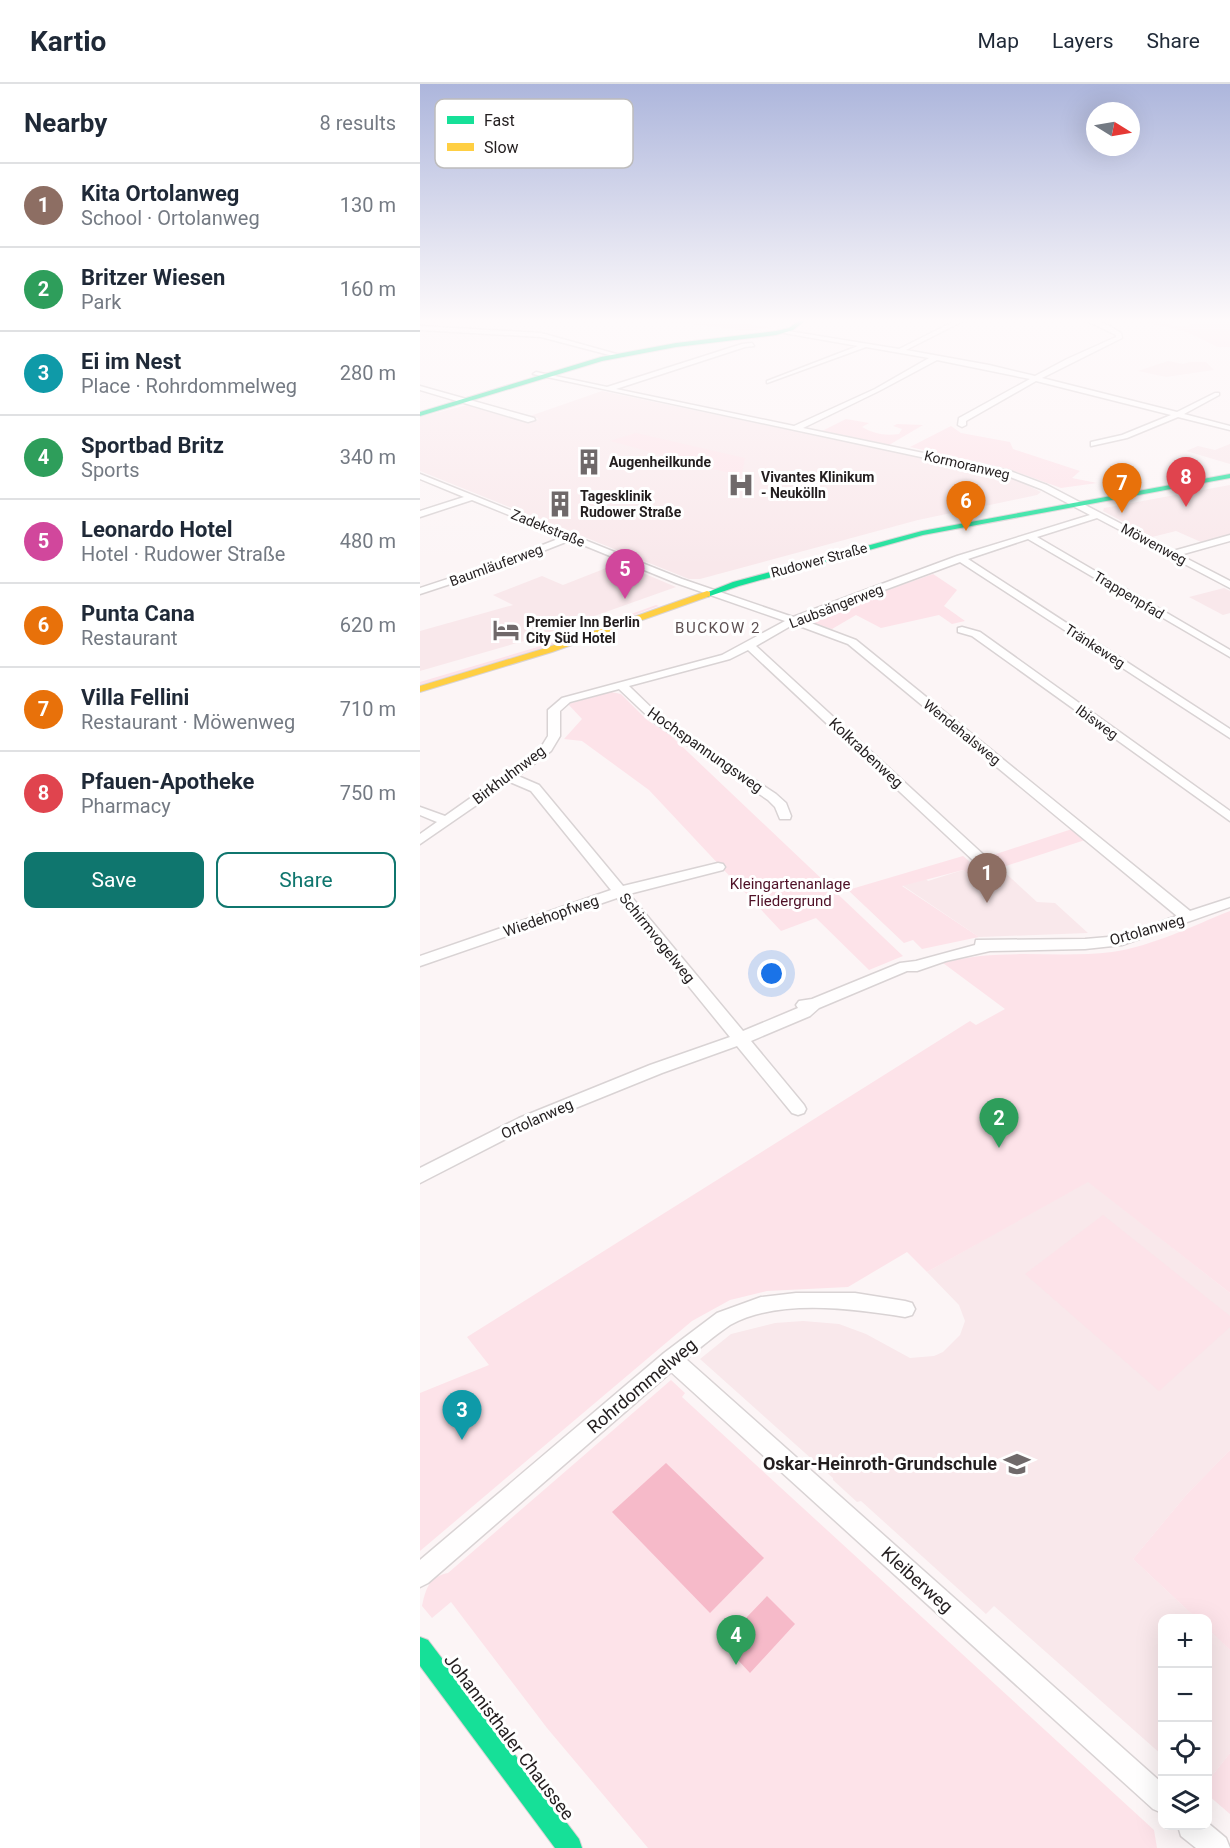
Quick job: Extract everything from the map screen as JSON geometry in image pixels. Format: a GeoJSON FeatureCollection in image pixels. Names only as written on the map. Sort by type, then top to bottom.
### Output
{"type":"FeatureCollection","features":[{"type":"Feature","properties":{"kind":"main road"},"geometry":{"type":"LineString","coordinates":[[420,412],[451,402]]}},
{"type":"Feature","properties":{"kind":"main road","name":"Rudower Straße"},"geometry":{"type":"LineString","coordinates":[[420,679],[548,640],[696,587],[903,532],[985,512],[1063,497],[1230,470]]}},
{"type":"Feature","properties":{"kind":"main road","name":"Rudower Straße"},"geometry":{"type":"LineString","coordinates":[[420,689],[549,650],[710,592],[922,533],[1230,476]]}},
{"type":"Feature","properties":{"kind":"main road","name":"Johannisthaler Chaussee"},"geometry":{"type":"LineString","coordinates":[[422,1654],[570,1848]]}},
{"type":"Feature","properties":{"kind":"street"},"geometry":{"type":"LineString","coordinates":[[473,402],[531,420]]}},
{"type":"Feature","properties":{"kind":"street","name":"Kormoranweg"},"geometry":{"type":"LineString","coordinates":[[672,402],[991,469],[1027,480],[1076,504]]}},
{"type":"Feature","properties":{"kind":"street"},"geometry":{"type":"LineString","coordinates":[[796,428],[851,402]]}},
{"type":"Feature","properties":{"kind":"street"},"geometry":{"type":"LineString","coordinates":[[962,425],[962,420],[993,402]]}},
{"type":"Feature","properties":{"kind":"street"},"geometry":{"type":"LineString","coordinates":[[1132,402],[1230,428]]}},
{"type":"Feature","properties":{"kind":"street"},"geometry":{"type":"LineString","coordinates":[[1094,444],[1107,442],[1202,402]]}},
{"type":"Feature","properties":{"kind":"street","name":"Zadekstraße"},"geometry":{"type":"LineString","coordinates":[[420,476],[710,592]]}},
{"type":"Feature","properties":{"kind":"street"},"geometry":{"type":"LineString","coordinates":[[420,514],[472,497]]}},
{"type":"Feature","properties":{"kind":"street","name":"Möwenweg"},"geometry":{"type":"LineString","coordinates":[[1076,504],[1230,585]]}},
{"type":"Feature","properties":{"kind":"street","name":"Laubsängerweg"},"geometry":{"type":"LineString","coordinates":[[574,698],[703,664],[750,646],[793,621],[960,558],[1098,515]]}},
{"type":"Feature","properties":{"kind":"street","name":"Trappenpfad"},"geometry":{"type":"LineString","coordinates":[[1029,536],[1230,654]]}},
{"type":"Feature","properties":{"kind":"street","name":"Baumläuferweg"},"geometry":{"type":"LineString","coordinates":[[420,591],[502,564],[571,537]]}},
{"type":"Feature","properties":{"kind":"street"},"geometry":{"type":"LineString","coordinates":[[1173,554],[1230,538]]}},
{"type":"Feature","properties":{"kind":"street","name":"Tränkeweg"},"geometry":{"type":"LineString","coordinates":[[960,558],[1230,735]]}},
{"type":"Feature","properties":{"kind":"street","name":"Wendehalsweg"},"geometry":{"type":"LineString","coordinates":[[710,592],[837,635],[858,647],[1189,918]]}},
{"type":"Feature","properties":{"kind":"street","name":"Ibisweg"},"geometry":{"type":"LineString","coordinates":[[962,630],[979,637],[1230,817]]}},
{"type":"Feature","properties":{"kind":"street","name":"Kolkrabenweg"},"geometry":{"type":"LineString","coordinates":[[750,646],[981,860]]}},
{"type":"Feature","properties":{"kind":"street","name":"Hochspannungsweg"},"geometry":{"type":"LineString","coordinates":[[621,685],[659,721],[772,797],[781,806],[785,816]]}},
{"type":"Feature","properties":{"kind":"street","name":"Birkhuhnweg"},"geometry":{"type":"LineString","coordinates":[[420,840],[545,750],[555,730],[554,710],[560,703],[574,698]]}},
{"type":"Feature","properties":{"kind":"street","name":"Schirmvogelweg"},"geometry":{"type":"LineString","coordinates":[[510,777],[535,788],[798,1109]]}},
{"type":"Feature","properties":{"kind":"street"},"geometry":{"type":"LineString","coordinates":[[420,811],[447,820]]}},
{"type":"Feature","properties":{"kind":"street","name":"Wiedehopfweg"},"geometry":{"type":"LineString","coordinates":[[420,961],[619,892],[718,867]]}},
{"type":"Feature","properties":{"kind":"street","name":"Ortolanweg"},"geometry":{"type":"LineString","coordinates":[[420,1176],[525,1122],[737,1036],[804,1012],[814,1004],[905,966],[916,966],[990,946],[1103,943],[1143,934],[1230,902]]}},
{"type":"Feature","properties":{"kind":"street","name":"Rohrdommelweg"},"geometry":{"type":"LineString","coordinates":[[420,1575],[671,1359],[724,1319],[760,1305],[796,1301],[855,1301],[905,1309]]}},
{"type":"Feature","properties":{"kind":"street","name":"Kleiberweg"},"geometry":{"type":"LineString","coordinates":[[671,1359],[1158,1796]]}},
{"type":"Feature","properties":{"kind":"street"},"geometry":{"type":"LineString","coordinates":[[1196,1830],[1216,1848]]}},
{"type":"Feature","properties":{"kind":"shaded area","name":"Vivantes Klinikum - Neukölln"},"geometry":{"type":"Polygon","coordinates":[[[569,402],[656,402],[986,471],[1017,480],[1041,492],[1037,495],[918,520],[700,579],[689,579],[420,471],[420,417],[467,405],[528,423],[539,419],[530,416],[569,402]]]}},
{"type":"Feature","properties":{"kind":"shaded area"},"geometry":{"type":"Polygon","coordinates":[[[1230,444],[1230,464],[1186,451],[1198,446],[1215,450],[1230,444]]]}},
{"type":"Feature","properties":{"kind":"shaded area"},"geometry":{"type":"Polygon","coordinates":[[[1230,485],[1230,535],[1201,542],[1176,531],[1152,537],[1103,511],[1104,508],[1230,485]]]}},
{"type":"Feature","properties":{"kind":"shaded area"},"geometry":{"type":"Polygon","coordinates":[[[619,563],[676,587],[527,640],[420,671],[420,631],[513,605],[493,595],[542,576],[563,585],[619,563]]]}},
{"type":"Feature","properties":{"kind":"shaded area"},"geometry":{"type":"Polygon","coordinates":[[[1224,588],[1230,591],[1230,613],[1223,615],[1189,597],[1224,588]]]}},
{"type":"Feature","properties":{"kind":"shaded area"},"geometry":{"type":"Polygon","coordinates":[[[1000,868],[1037,902],[1055,903],[1088,933],[979,937],[902,885],[926,879],[928,881],[963,870],[971,877],[1000,868]]]}},
{"type":"Feature","properties":{"kind":"shaded area","name":"Oskar-Heinroth-Grundschule"},"geometry":{"type":"Polygon","coordinates":[[[1088,1181],[1230,1293],[1230,1450],[1187,1494],[1133,1559],[1192,1614],[1158,1614],[1158,1751],[994,1606],[986,1614],[861,1501],[857,1502],[700,1359],[731,1334],[775,1323],[803,1321],[839,1324],[866,1334],[910,1358],[934,1356],[943,1352],[960,1335],[965,1321],[959,1305],[927,1272],[1088,1181]]]}},
{"type":"Feature","properties":{"kind":"shaded area"},"geometry":{"type":"Polygon","coordinates":[[[666,1463],[764,1558],[710,1613],[612,1512],[666,1463]]]}},
{"type":"Feature","properties":{"kind":"shaded area"},"geometry":{"type":"Polygon","coordinates":[[[767,1596],[795,1624],[750,1673],[724,1645],[748,1621],[746,1618],[767,1596]]]}},
{"type":"Feature","properties":{"kind":"shaded area"},"geometry":{"type":"Polygon","coordinates":[[[1212,1633],[1230,1650],[1230,1753],[1212,1776],[1212,1633]]]}},
{"type":"Feature","properties":{"kind":"green space"},"geometry":{"type":"Polygon","coordinates":[[[846,419],[869,423],[862,427],[885,435],[899,434],[902,429],[893,426],[897,424],[923,425],[889,445],[822,431],[846,419]]]}},
{"type":"Feature","properties":{"kind":"green space"},"geometry":{"type":"Polygon","coordinates":[[[951,426],[961,433],[1010,442],[1013,449],[1080,471],[1072,478],[1097,483],[1061,488],[1008,469],[910,447],[951,426]]]}},
{"type":"Feature","properties":{"kind":"green space"},"geometry":{"type":"Polygon","coordinates":[[[636,433],[745,458],[742,474],[733,474],[610,441],[636,433]]]}},
{"type":"Feature","properties":{"kind":"green space"},"geometry":{"type":"Polygon","coordinates":[[[933,574],[957,590],[944,606],[965,621],[952,624],[939,615],[881,628],[856,615],[832,629],[809,622],[808,618],[933,574]]]}},
{"type":"Feature","properties":{"kind":"green space"},"geometry":{"type":"Polygon","coordinates":[[[656,605],[659,606],[553,645],[420,685],[420,682],[551,643],[656,605]]]}},
{"type":"Feature","properties":{"kind":"green space","name":"Kleingartenanlage Fliedergrund"},"geometry":{"type":"Polygon","coordinates":[[[611,692],[621,694],[647,720],[670,735],[903,956],[869,970],[816,918],[781,931],[649,790],[582,741],[564,739],[582,719],[568,704],[611,692]]]}},
{"type":"Feature","properties":{"kind":"green space"},"geometry":{"type":"Polygon","coordinates":[[[1072,829],[1085,840],[1000,868],[987,857],[1072,829]]]}},
{"type":"Feature","properties":{"kind":"green space"},"geometry":{"type":"Polygon","coordinates":[[[963,856],[983,873],[971,877],[963,870],[902,886],[979,937],[922,949],[913,940],[904,943],[848,890],[963,856]]]}},
{"type":"Feature","properties":{"kind":"green space"},"geometry":{"type":"Polygon","coordinates":[[[1230,911],[1230,1293],[1088,1182],[927,1272],[907,1252],[848,1287],[767,1291],[730,1300],[692,1321],[420,1551],[420,1393],[489,1365],[467,1337],[970,1021],[976,1025],[1005,1009],[943,963],[964,958],[1006,954],[1112,952],[1157,940],[1230,911]]]}},
{"type":"Feature","properties":{"kind":"green space"},"geometry":{"type":"Polygon","coordinates":[[[1103,1215],[1230,1316],[1230,1327],[1159,1391],[1025,1274],[1103,1215]]]}},
{"type":"Feature","properties":{"kind":"green space"},"geometry":{"type":"Polygon","coordinates":[[[671,1380],[685,1393],[682,1397],[1154,1830],[1157,1848],[648,1848],[547,1728],[451,1602],[432,1618],[422,1606],[432,1580],[448,1573],[671,1380]]]}},
{"type":"Feature","properties":{"kind":"green space"},"geometry":{"type":"Polygon","coordinates":[[[1230,1450],[1230,1650],[1212,1633],[1212,1614],[1192,1614],[1133,1559],[1187,1494],[1230,1450]]]}},
{"type":"Feature","properties":{"kind":"green space"},"geometry":{"type":"Polygon","coordinates":[[[1230,1753],[1230,1814],[1212,1798],[1212,1776],[1230,1753]]]}},
{"type":"Feature","properties":{"kind":"traffic: fast"},"geometry":{"type":"LineString","coordinates":[[420,414],[458,402]]}},
{"type":"Feature","properties":{"kind":"traffic: fast"},"geometry":{"type":"LineString","coordinates":[[707,594],[922,533],[1230,476]]}},
{"type":"Feature","properties":{"kind":"traffic: fast"},"geometry":{"type":"LineString","coordinates":[[420,1648],[570,1848]]}},
{"type":"Feature","properties":{"kind":"traffic: slow"},"geometry":{"type":"LineString","coordinates":[[420,689],[549,650],[707,594]]}},
{"type":"Feature","properties":{"kind":"place","name":"Augenheilkunde"},"geometry":{"type":"Point","coordinates":[589,462]}},
{"type":"Feature","properties":{"kind":"place","name":"Vivantes Klinikum - Neukölln"},"geometry":{"type":"Point","coordinates":[741,485]}},
{"type":"Feature","properties":{"kind":"place","name":"Tagesklinik Rudower Straße"},"geometry":{"type":"Point","coordinates":[560,504]}},
{"type":"Feature","properties":{"kind":"place","name":"Pfauen-Apotheke"},"geometry":{"type":"Point","coordinates":[1186,507]}},
{"type":"Feature","properties":{"kind":"place","name":"Villa Fellini"},"geometry":{"type":"Point","coordinates":[1122,513]}},
{"type":"Feature","properties":{"kind":"place","name":"Punta Cana"},"geometry":{"type":"Point","coordinates":[966,531]}},
{"type":"Feature","properties":{"kind":"place","name":"Leonardo Hotel"},"geometry":{"type":"Point","coordinates":[625,599]}},
{"type":"Feature","properties":{"kind":"place","name":"Premier Inn Berlin City Süd Hotel"},"geometry":{"type":"Point","coordinates":[506,630]}},
{"type":"Feature","properties":{"kind":"place","name":"Kita Ortolanweg"},"geometry":{"type":"Point","coordinates":[987,903]}},
{"type":"Feature","properties":{"kind":"place","name":"Britzer Wiesen"},"geometry":{"type":"Point","coordinates":[999,1148]}},
{"type":"Feature","properties":{"kind":"place","name":"Ei im Nest"},"geometry":{"type":"Point","coordinates":[462,1440]}},
{"type":"Feature","properties":{"kind":"place","name":"Oskar-Heinroth-Grundschule"},"geometry":{"type":"Point","coordinates":[1017,1464]}},
{"type":"Feature","properties":{"kind":"place","name":"Sportbad Britz"},"geometry":{"type":"Point","coordinates":[736,1665]}},
{"type":"Feature","properties":{"kind":"district","name":"BUCKOW 2"},"geometry":{"type":"Point","coordinates":[718,628]}}]}
